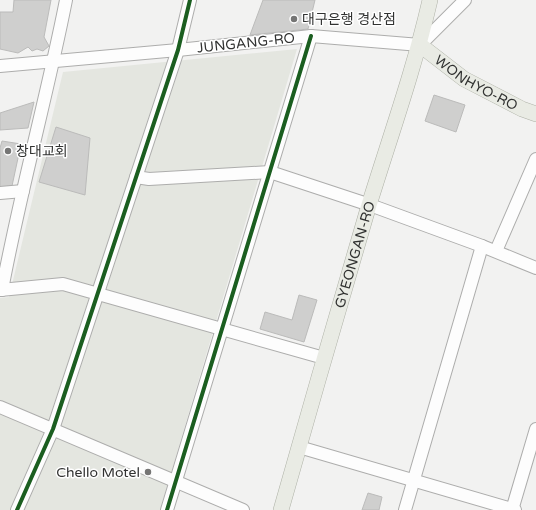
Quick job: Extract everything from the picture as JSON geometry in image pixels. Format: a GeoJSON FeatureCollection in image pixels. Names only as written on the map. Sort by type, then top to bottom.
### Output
{"type":"FeatureCollection","features":[{"type":"Feature","properties":{"kind":"main road","name":"GYEONGAN-RO"},"geometry":{"type":"LineString","coordinates":[[281,510],[324,358],[420,46],[430,0]]}},
{"type":"Feature","properties":{"kind":"main road","name":"WONHYO-RO"},"geometry":{"type":"LineString","coordinates":[[420,46],[464,79],[522,109],[536,114]]}},
{"type":"Feature","properties":{"kind":"street"},"geometry":{"type":"LineString","coordinates":[[66,0],[54,62],[1,290],[63,284],[324,358]]}},
{"type":"Feature","properties":{"kind":"street"},"geometry":{"type":"LineString","coordinates":[[17,510],[53,429],[178,50],[190,0]]}},
{"type":"Feature","properties":{"kind":"street"},"geometry":{"type":"LineString","coordinates":[[420,46],[465,0]]}},
{"type":"Feature","properties":{"kind":"street"},"geometry":{"type":"LineString","coordinates":[[167,510],[310,36]]}},
{"type":"Feature","properties":{"kind":"street","name":"JUNGANG-RO"},"geometry":{"type":"LineString","coordinates":[[0,66],[54,62],[310,36],[420,46]]}},
{"type":"Feature","properties":{"kind":"street"},"geometry":{"type":"LineString","coordinates":[[496,251],[536,159]]}},
{"type":"Feature","properties":{"kind":"street"},"geometry":{"type":"LineString","coordinates":[[136,177],[149,179],[270,172],[370,205],[496,251],[536,268]]}},
{"type":"Feature","properties":{"kind":"street"},"geometry":{"type":"LineString","coordinates":[[0,192],[23,191]]}},
{"type":"Feature","properties":{"kind":"street"},"geometry":{"type":"LineString","coordinates":[[404,510],[482,246]]}},
{"type":"Feature","properties":{"kind":"street"},"geometry":{"type":"LineString","coordinates":[[0,407],[243,510]]}},
{"type":"Feature","properties":{"kind":"street"},"geometry":{"type":"LineString","coordinates":[[299,447],[513,510],[536,430]]}},
{"type":"Feature","properties":{"kind":"shaded area"},"geometry":{"type":"Polygon","coordinates":[[[297,49],[160,510],[0,510],[0,298],[9,297],[63,72],[297,49]]]}},
{"type":"Feature","properties":{"kind":"building"},"geometry":{"type":"Polygon","coordinates":[[[14,0],[51,0],[44,37],[49,46],[43,51],[37,49],[32,51],[28,47],[18,53],[0,49],[0,12],[13,12],[14,0]]]}},
{"type":"Feature","properties":{"kind":"building"},"geometry":{"type":"Polygon","coordinates":[[[263,0],[315,0],[308,29],[250,35],[263,0]]]}},
{"type":"Feature","properties":{"kind":"building"},"geometry":{"type":"Polygon","coordinates":[[[434,95],[465,105],[456,132],[425,121],[434,95]]]}},
{"type":"Feature","properties":{"kind":"building"},"geometry":{"type":"Polygon","coordinates":[[[34,102],[28,128],[0,130],[0,113],[34,102]]]}},
{"type":"Feature","properties":{"kind":"building"},"geometry":{"type":"Polygon","coordinates":[[[56,127],[90,138],[85,195],[39,182],[56,127]]]}},
{"type":"Feature","properties":{"kind":"building"},"geometry":{"type":"Polygon","coordinates":[[[2,141],[21,144],[12,186],[0,187],[0,148],[2,141]]]}},
{"type":"Feature","properties":{"kind":"building"},"geometry":{"type":"Polygon","coordinates":[[[299,295],[317,300],[304,342],[260,329],[265,312],[292,320],[299,295]]]}},
{"type":"Feature","properties":{"kind":"building"},"geometry":{"type":"Polygon","coordinates":[[[368,493],[382,497],[379,510],[362,510],[368,493]]]}},
{"type":"Feature","properties":{"kind":"cycle path"},"geometry":{"type":"LineString","coordinates":[[17,510],[53,429],[178,50],[190,0]]}},
{"type":"Feature","properties":{"kind":"cycle path"},"geometry":{"type":"LineString","coordinates":[[167,510],[311,36]]}},
{"type":"Feature","properties":{"kind":"place","name":"대구은행 경산점"},"geometry":{"type":"Point","coordinates":[294,19]}},
{"type":"Feature","properties":{"kind":"place","name":"창대교회"},"geometry":{"type":"Point","coordinates":[8,151]}},
{"type":"Feature","properties":{"kind":"place","name":"Chello Motel"},"geometry":{"type":"Point","coordinates":[148,472]}}]}
